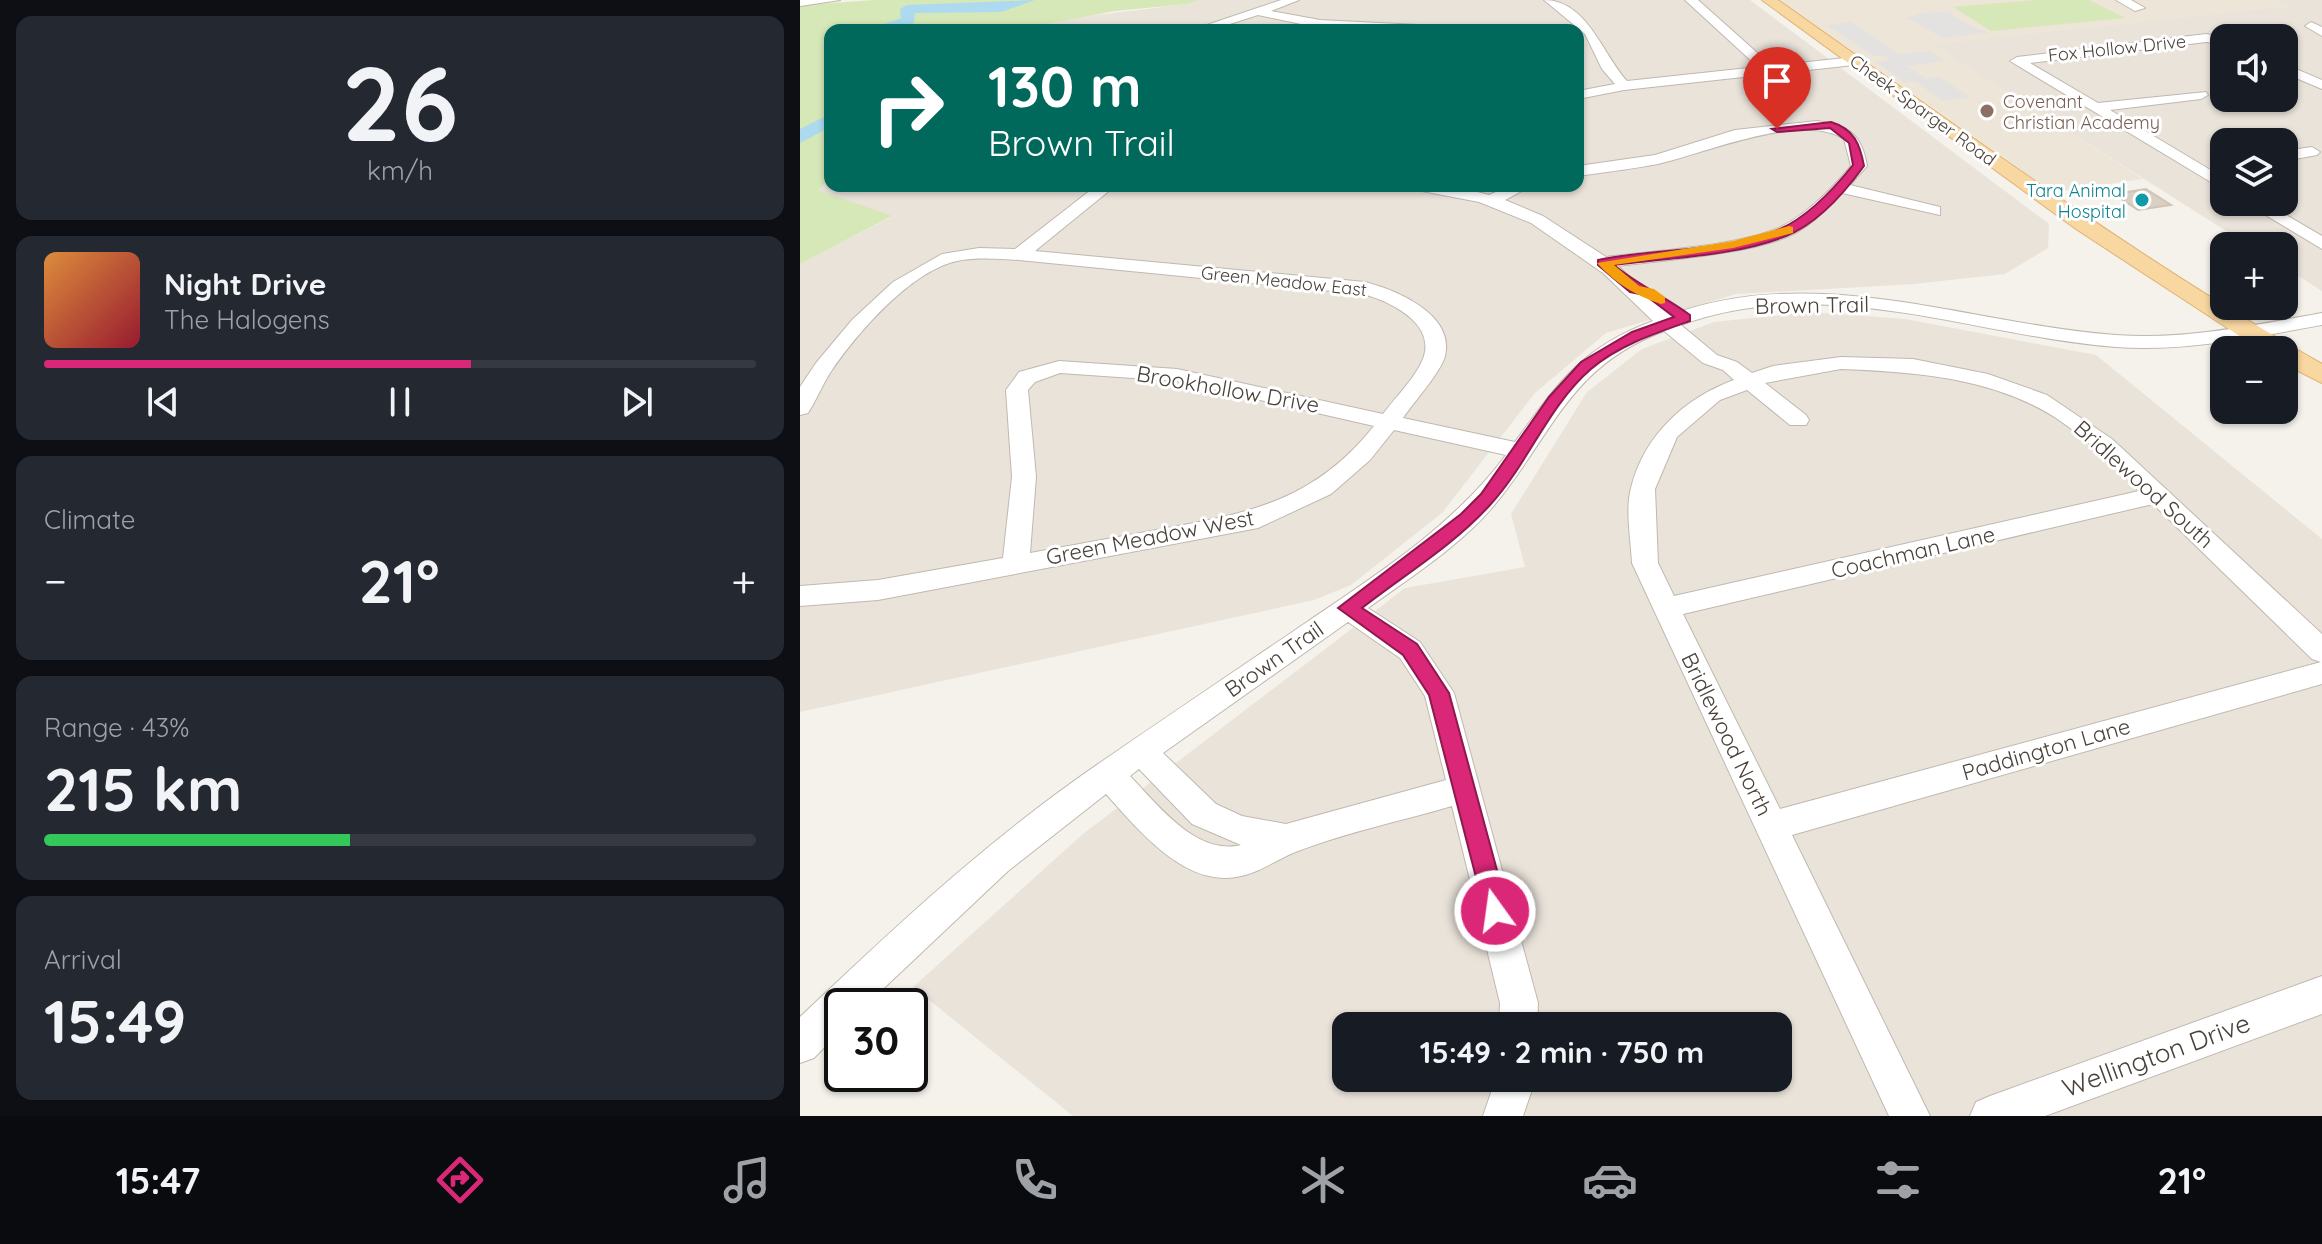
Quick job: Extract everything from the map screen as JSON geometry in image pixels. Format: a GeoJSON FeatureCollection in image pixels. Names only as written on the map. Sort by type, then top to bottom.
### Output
{"type":"FeatureCollection","features":[{"type":"Feature","properties":{"kind":"main road","name":"Cheek-Sparger Road"},"geometry":{"type":"LineString","coordinates":[[1769,0],[2039,193],[2255,336]]}},
{"type":"Feature","properties":{"kind":"main road","name":"Cheek-Sparger Road"},"geometry":{"type":"LineString","coordinates":[[2298,361],[2322,375]]}},
{"type":"Feature","properties":{"kind":"street"},"geometry":{"type":"LineString","coordinates":[[805,1],[834,0]]}},
{"type":"Feature","properties":{"kind":"street"},"geometry":{"type":"LineString","coordinates":[[1219,24],[1293,0]]}},
{"type":"Feature","properties":{"kind":"street"},"geometry":{"type":"LineString","coordinates":[[1550,0],[1579,24]]}},
{"type":"Feature","properties":{"kind":"street"},"geometry":{"type":"LineString","coordinates":[[1691,0],[1769,70]]}},
{"type":"Feature","properties":{"kind":"street"},"geometry":{"type":"LineString","coordinates":[[2122,0],[2139,8]]}},
{"type":"Feature","properties":{"kind":"street"},"geometry":{"type":"LineString","coordinates":[[1260,12],[1318,24]]}},
{"type":"Feature","properties":{"kind":"street"},"geometry":{"type":"LineString","coordinates":[[1584,29],[1594,37],[1609,69],[1624,86]]}},
{"type":"Feature","properties":{"kind":"street"},"geometry":{"type":"LineString","coordinates":[[1584,38],[1594,37]]}},
{"type":"Feature","properties":{"kind":"street","name":"Fox Hollow Drive"},"geometry":{"type":"LineString","coordinates":[[2094,108],[2017,61],[2210,40]]}},
{"type":"Feature","properties":{"kind":"street"},"geometry":{"type":"LineString","coordinates":[[1584,94],[1624,86],[1854,61]]}},
{"type":"Feature","properties":{"kind":"street"},"geometry":{"type":"LineString","coordinates":[[2298,74],[2322,85]]}},
{"type":"Feature","properties":{"kind":"street"},"geometry":{"type":"LineString","coordinates":[[2094,108],[2201,95]]}},
{"type":"Feature","properties":{"kind":"street"},"geometry":{"type":"LineString","coordinates":[[2094,108],[2210,177]]}},
{"type":"Feature","properties":{"kind":"street"},"geometry":{"type":"LineString","coordinates":[[1584,170],[1657,159],[1750,132],[1831,125],[1850,136],[1860,159],[1841,188],[1804,220],[1782,233],[1733,244],[1603,263]]}},
{"type":"Feature","properties":{"kind":"street"},"geometry":{"type":"LineString","coordinates":[[2298,154],[2312,152]]}},
{"type":"Feature","properties":{"kind":"street"},"geometry":{"type":"LineString","coordinates":[[2195,168],[2210,166]]}},
{"type":"Feature","properties":{"kind":"street"},"geometry":{"type":"LineString","coordinates":[[1841,188],[1934,211]]}},
{"type":"Feature","properties":{"kind":"street"},"geometry":{"type":"LineString","coordinates":[[800,408],[819,374],[839,349],[910,278],[950,258],[995,253],[1019,255],[1074,208],[1098,192]]}},
{"type":"Feature","properties":{"kind":"street"},"geometry":{"type":"LineString","coordinates":[[1452,192],[1491,200],[1522,211],[1561,231],[1635,290],[1636,297],[1676,321],[1710,359],[1738,372],[1798,420]]}},
{"type":"Feature","properties":{"kind":"street"},"geometry":{"type":"LineString","coordinates":[[1491,200],[1509,192]]}},
{"type":"Feature","properties":{"kind":"street"},"geometry":{"type":"LineString","coordinates":[[2275,216],[2322,244]]}},
{"type":"Feature","properties":{"kind":"street","name":"Green Meadow East"},"geometry":{"type":"LineString","coordinates":[[1019,255],[1335,283],[1381,292],[1400,300],[1427,324],[1436,350],[1434,358],[1389,420]]}},
{"type":"Feature","properties":{"kind":"street","name":"Brown Trail"},"geometry":{"type":"LineString","coordinates":[[800,1044],[926,921],[996,860],[1108,774],[1348,608],[1467,518],[1487,498],[1554,400],[1587,365],[1637,335],[1676,321],[1759,304],[1843,301],[1904,305],[2035,331],[2119,341],[2184,340],[2322,319]]}},
{"type":"Feature","properties":{"kind":"street","name":"Bridlewood South"},"geometry":{"type":"LineString","coordinates":[[1738,372],[1875,363],[1992,382],[2038,399],[2075,420],[2159,495],[2322,651]]}},
{"type":"Feature","properties":{"kind":"street","name":"Brookhollow Drive"},"geometry":{"type":"LineString","coordinates":[[1016,562],[1024,477],[1015,401],[1021,382],[1038,372],[1088,366],[1177,375],[1520,451]]}},
{"type":"Feature","properties":{"kind":"street","name":"Bridlewood North"},"geometry":{"type":"LineString","coordinates":[[1738,372],[1689,411],[1657,453],[1638,502],[1637,526],[1645,563],[1910,1116]]}},
{"type":"Feature","properties":{"kind":"street","name":"Green Meadow West"},"geometry":{"type":"LineString","coordinates":[[800,596],[878,590],[1016,562],[1249,522],[1293,505],[1332,483],[1365,453],[1389,420]]}},
{"type":"Feature","properties":{"kind":"street","name":"Coachman Lane"},"geometry":{"type":"LineString","coordinates":[[1666,608],[2159,495]]}},
{"type":"Feature","properties":{"kind":"street"},"geometry":{"type":"LineString","coordinates":[[1348,608],[1410,650],[1439,693],[1519,1003],[1519,1012]]}},
{"type":"Feature","properties":{"kind":"street","name":"Paddington Lane"},"geometry":{"type":"LineString","coordinates":[[1771,826],[2322,673]]}},
{"type":"Feature","properties":{"kind":"street"},"geometry":{"type":"LineString","coordinates":[[1142,752],[1204,814],[1239,830],[1286,839]]}},
{"type":"Feature","properties":{"kind":"street"},"geometry":{"type":"LineString","coordinates":[[1108,774],[1171,839],[1209,862],[1239,863],[1264,856],[1286,839],[1464,789]]}},
{"type":"Feature","properties":{"kind":"street","name":"Wellington Drive"},"geometry":{"type":"LineString","coordinates":[[1990,1116],[2322,995]]}},
{"type":"Feature","properties":{"kind":"street"},"geometry":{"type":"LineString","coordinates":[[1503,1116],[1511,1092]]}},
{"type":"Feature","properties":{"kind":"shaded area"},"geometry":{"type":"Polygon","coordinates":[[[1199,0],[1750,0],[2049,224],[2048,248],[2005,274],[1914,284],[1736,294],[1606,333],[1535,393],[1442,513],[1351,585],[1314,600],[800,712],[800,264],[891,217],[817,190],[824,184],[824,192],[1584,192],[1584,24],[1043,24],[1199,0]]]}},
{"type":"Feature","properties":{"kind":"shaded area","name":"Covenant Christian Academy"},"geometry":{"type":"Polygon","coordinates":[[[1780,0],[2275,0],[2290,6],[1933,44],[2143,179],[2053,192],[1780,0]]]}},
{"type":"Feature","properties":{"kind":"shaded area"},"geometry":{"type":"Polygon","coordinates":[[[2275,0],[2322,0],[2322,291],[2298,276],[2298,232],[2228,232],[1931,44],[2288,6],[2275,0]]]}},
{"type":"Feature","properties":{"kind":"shaded area"},"geometry":{"type":"Polygon","coordinates":[[[1948,12],[1990,33],[1943,38],[1907,18],[1922,13],[1948,12]]]}},
{"type":"Feature","properties":{"kind":"shaded area"},"geometry":{"type":"Polygon","coordinates":[[[1851,22],[1899,54],[1929,51],[1945,61],[1907,66],[1926,79],[1939,77],[1970,97],[1943,101],[1915,81],[1905,83],[1876,62],[1890,60],[1884,55],[1873,56],[1827,25],[1851,22]]]}},
{"type":"Feature","properties":{"kind":"shaded area"},"geometry":{"type":"Polygon","coordinates":[[[1810,312],[1905,319],[2096,355],[2322,539],[2322,1116],[1073,1116],[928,999],[928,988],[913,987],[1083,834],[1405,588],[1525,567],[1511,514],[1587,392],[1642,349],[1714,322],[1810,312]]]}},
{"type":"Feature","properties":{"kind":"green space"},"geometry":{"type":"Polygon","coordinates":[[[874,0],[1199,0],[1047,24],[824,24],[824,184],[818,190],[892,216],[800,264],[800,5],[874,0]]]}},
{"type":"Feature","properties":{"kind":"green space"},"geometry":{"type":"Polygon","coordinates":[[[2038,0],[2089,0],[2125,18],[1991,31],[1953,7],[2038,0]]]}},
{"type":"Feature","properties":{"kind":"building","name":"Tara Animal Hospital"},"geometry":{"type":"Polygon","coordinates":[[[2146,189],[2171,205],[2138,210],[2114,194],[2146,189]]]}},
{"type":"Feature","properties":{"kind":"waterway"},"geometry":{"type":"LineString","coordinates":[[896,24],[909,20],[907,9],[1001,8],[1028,0]]}},
{"type":"Feature","properties":{"kind":"waterway"},"geometry":{"type":"LineString","coordinates":[[800,137],[824,123]]}},
{"type":"Feature","properties":{"kind":"slow traffic"},"geometry":{"type":"LineString","coordinates":[[1661,300],[1649,291],[1635,290],[1603,263],[1767,238],[1789,230]]}},
{"type":"Feature","properties":{"kind":"place","name":"Covenant Christian Academy"},"geometry":{"type":"Point","coordinates":[1987,111]}},
{"type":"Feature","properties":{"kind":"place","name":"Tara Animal Hospital"},"geometry":{"type":"Point","coordinates":[2142,200]}},
{"type":"Feature","properties":{"kind":"route"},"geometry":{"type":"LineString","coordinates":[[1495,911],[1439,693],[1410,650],[1348,608],[1437,544],[1487,498],[1554,400],[1587,365],[1637,335],[1685,318],[1649,291],[1635,290],[1603,263],[1733,244],[1782,233],[1804,220],[1841,188],[1859,166],[1860,159],[1854,142],[1838,128],[1817,125],[1777,129]]}}]}
